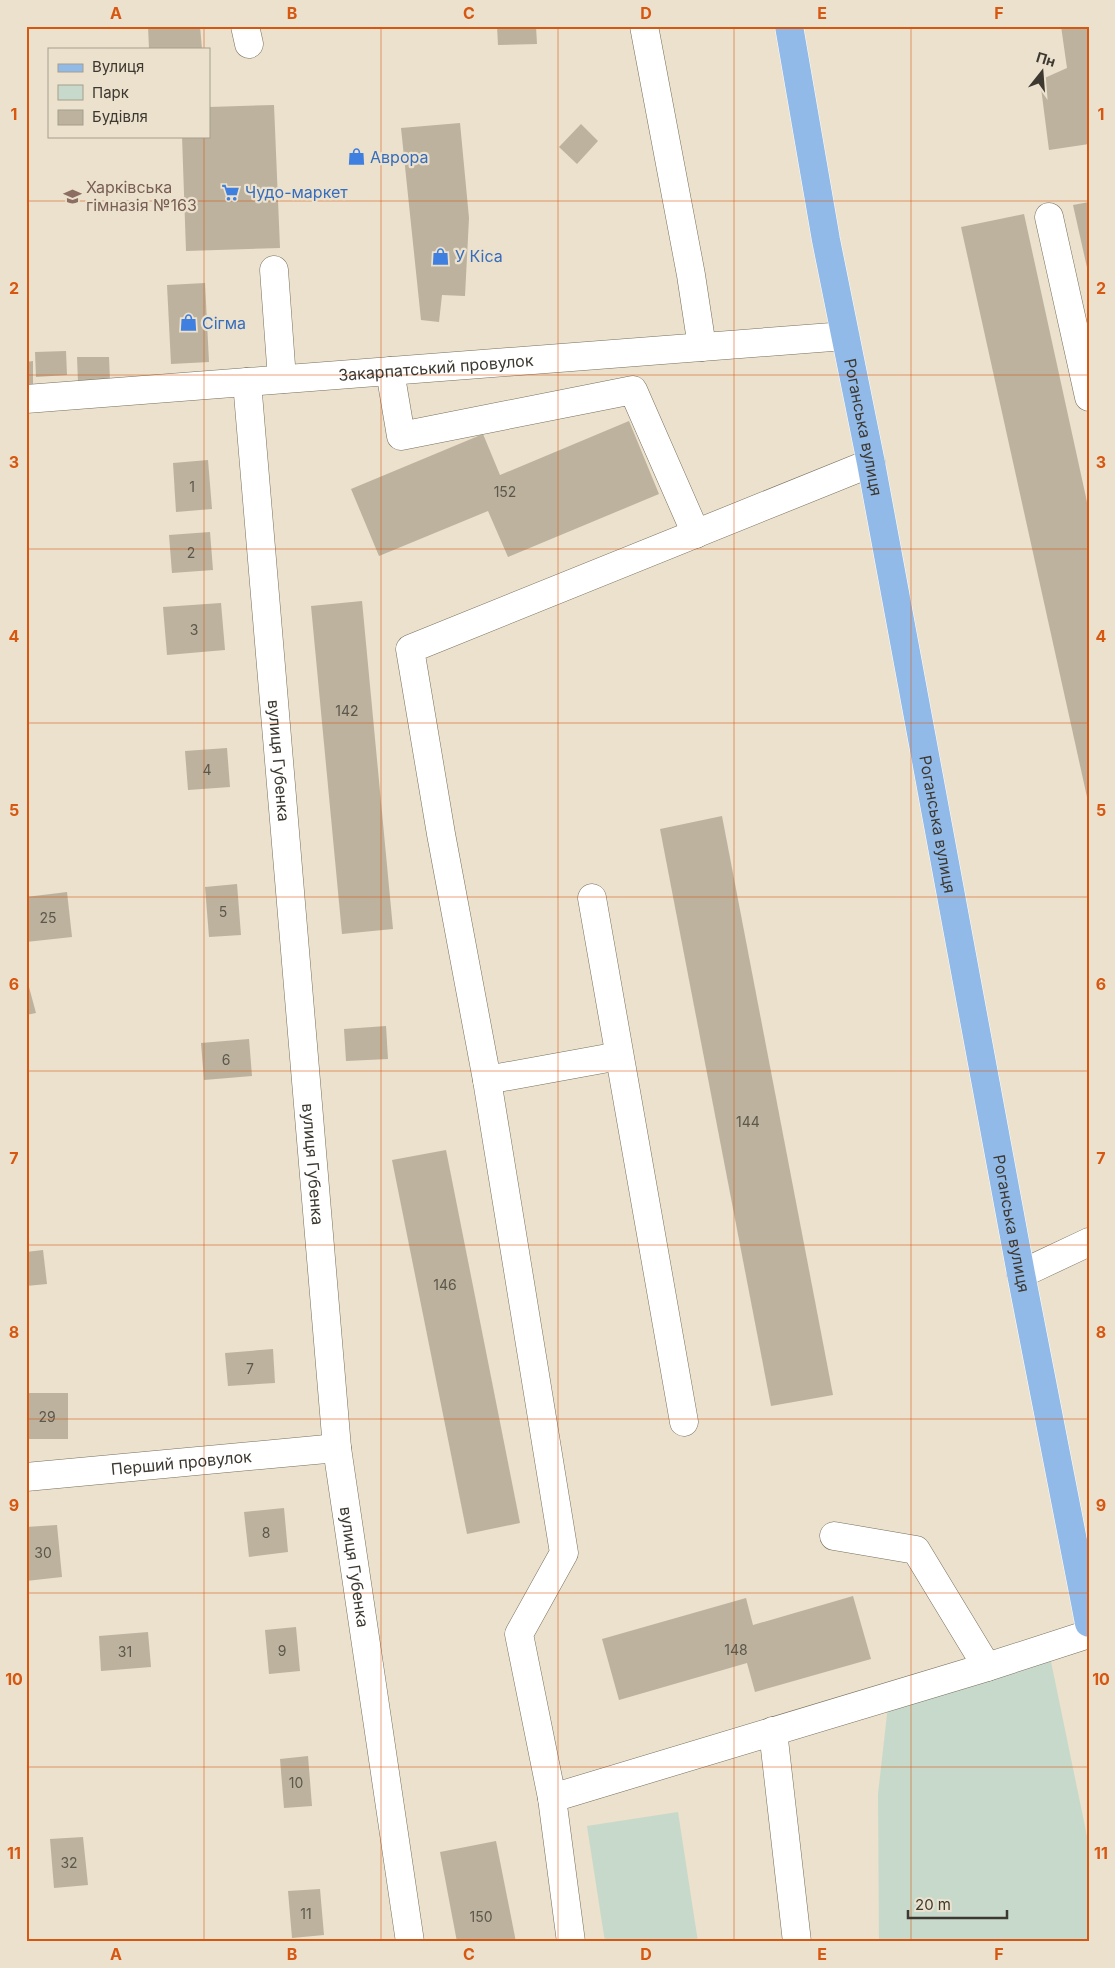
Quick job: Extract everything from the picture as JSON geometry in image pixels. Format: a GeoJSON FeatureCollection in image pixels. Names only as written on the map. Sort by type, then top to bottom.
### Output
{"type":"FeatureCollection","features":[{"type":"Feature","properties":{"kind":"main road","name":"Роганська вулиця"},"geometry":{"type":"LineString","coordinates":[[789,26],[845,336],[871,464],[1089,1623]]}},
{"type":"Feature","properties":{"kind":"street"},"geometry":{"type":"LineString","coordinates":[[644,26],[691,275],[702,347]]}},
{"type":"Feature","properties":{"kind":"street"},"geometry":{"type":"LineString","coordinates":[[1049,217],[1089,397]]}},
{"type":"Feature","properties":{"kind":"street"},"geometry":{"type":"LineString","coordinates":[[274,270],[282,379]]}},
{"type":"Feature","properties":{"kind":"street","name":"Закарпатський провулок"},"geometry":{"type":"LineString","coordinates":[[26,399],[845,336]]}},
{"type":"Feature","properties":{"kind":"street"},"geometry":{"type":"LineString","coordinates":[[390,371],[401,436],[633,390],[696,534]]}},
{"type":"Feature","properties":{"kind":"street","name":"вулиця Губенка"},"geometry":{"type":"LineString","coordinates":[[246,382],[337,1448],[410,1942]]}},
{"type":"Feature","properties":{"kind":"street"},"geometry":{"type":"LineString","coordinates":[[571,1942],[552,1798],[519,1634],[564,1553],[487,1080],[441,834],[410,649],[871,464]]}},
{"type":"Feature","properties":{"kind":"street"},"geometry":{"type":"LineString","coordinates":[[592,898],[684,1422]]}},
{"type":"Feature","properties":{"kind":"street"},"geometry":{"type":"LineString","coordinates":[[487,1080],[619,1056]]}},
{"type":"Feature","properties":{"kind":"street"},"geometry":{"type":"LineString","coordinates":[[1022,1274],[1089,1242]]}},
{"type":"Feature","properties":{"kind":"street","name":"Перший провулок"},"geometry":{"type":"LineString","coordinates":[[26,1477],[337,1448]]}},
{"type":"Feature","properties":{"kind":"street"},"geometry":{"type":"LineString","coordinates":[[834,1536],[916,1550],[988,1667]]}},
{"type":"Feature","properties":{"kind":"street"},"geometry":{"type":"LineString","coordinates":[[552,1798],[988,1667],[1089,1634]]}},
{"type":"Feature","properties":{"kind":"street"},"geometry":{"type":"LineString","coordinates":[[772,1732],[797,1942]]}},
{"type":"Feature","properties":{"kind":"green space"},"geometry":{"type":"Polygon","coordinates":[[[1048,1647],[1089,1846],[1089,1942],[879,1942],[878,1794],[889,1697],[1048,1647]]]}},
{"type":"Feature","properties":{"kind":"green space"},"geometry":{"type":"Polygon","coordinates":[[[678,1812],[698,1942],[605,1942],[587,1826],[678,1812]]]}},
{"type":"Feature","properties":{"kind":"building"},"geometry":{"type":"Polygon","coordinates":[[[148,26],[200,26],[202,48],[149,48],[148,26]]]}},
{"type":"Feature","properties":{"kind":"building"},"geometry":{"type":"Polygon","coordinates":[[[497,26],[536,26],[537,44],[498,45],[497,26]]]}},
{"type":"Feature","properties":{"kind":"building"},"geometry":{"type":"Polygon","coordinates":[[[1061,26],[1089,26],[1089,144],[1049,150],[1040,80],[1067,68],[1061,26]]]}},
{"type":"Feature","properties":{"kind":"building","name":"Чудо-маркет"},"geometry":{"type":"Polygon","coordinates":[[[274,105],[280,248],[186,251],[182,138],[210,138],[210,107],[274,105]]]}},
{"type":"Feature","properties":{"kind":"building","name":"У Кіса"},"geometry":{"type":"Polygon","coordinates":[[[460,123],[469,218],[465,296],[442,295],[439,322],[421,320],[401,128],[460,123]]]}},
{"type":"Feature","properties":{"kind":"building"},"geometry":{"type":"Polygon","coordinates":[[[581,124],[598,141],[577,164],[559,147],[581,124]]]}},
{"type":"Feature","properties":{"kind":"building"},"geometry":{"type":"Polygon","coordinates":[[[1089,202],[1089,272],[1088,272],[1073,205],[1089,202]]]}},
{"type":"Feature","properties":{"kind":"building"},"geometry":{"type":"Polygon","coordinates":[[[1024,214],[1089,511],[1089,806],[961,227],[1024,214]]]}},
{"type":"Feature","properties":{"kind":"building","name":"Сігма"},"geometry":{"type":"Polygon","coordinates":[[[205,283],[209,362],[171,364],[167,285],[205,283]]]}},
{"type":"Feature","properties":{"kind":"building"},"geometry":{"type":"Polygon","coordinates":[[[66,351],[67,375],[36,377],[35,352],[66,351]]]}},
{"type":"Feature","properties":{"kind":"building"},"geometry":{"type":"Polygon","coordinates":[[[77,357],[109,357],[110,381],[78,382],[77,357]]]}},
{"type":"Feature","properties":{"kind":"building"},"geometry":{"type":"Polygon","coordinates":[[[33,361],[33,386],[26,386],[26,362],[33,361]]]}},
{"type":"Feature","properties":{"kind":"building"},"geometry":{"type":"Polygon","coordinates":[[[629,421],[659,494],[508,557],[488,511],[379,556],[351,489],[483,434],[500,475],[629,421]]]}},
{"type":"Feature","properties":{"kind":"building"},"geometry":{"type":"Polygon","coordinates":[[[208,460],[212,509],[176,512],[173,463],[208,460]]]}},
{"type":"Feature","properties":{"kind":"building"},"geometry":{"type":"Polygon","coordinates":[[[210,532],[213,570],[172,573],[169,535],[210,532]]]}},
{"type":"Feature","properties":{"kind":"building"},"geometry":{"type":"Polygon","coordinates":[[[362,601],[393,929],[342,934],[311,606],[362,601]]]}},
{"type":"Feature","properties":{"kind":"building"},"geometry":{"type":"Polygon","coordinates":[[[221,603],[225,650],[167,655],[163,607],[221,603]]]}},
{"type":"Feature","properties":{"kind":"building"},"geometry":{"type":"Polygon","coordinates":[[[227,748],[230,787],[188,790],[185,751],[227,748]]]}},
{"type":"Feature","properties":{"kind":"building"},"geometry":{"type":"Polygon","coordinates":[[[722,816],[833,1395],[771,1406],[660,829],[722,816]]]}},
{"type":"Feature","properties":{"kind":"building"},"geometry":{"type":"Polygon","coordinates":[[[237,884],[241,935],[209,937],[205,887],[237,884]]]}},
{"type":"Feature","properties":{"kind":"building"},"geometry":{"type":"Polygon","coordinates":[[[67,892],[72,937],[26,942],[26,897],[67,892]]]}},
{"type":"Feature","properties":{"kind":"building"},"geometry":{"type":"Polygon","coordinates":[[[26,976],[36,1013],[26,1015],[26,976]]]}},
{"type":"Feature","properties":{"kind":"building"},"geometry":{"type":"Polygon","coordinates":[[[386,1026],[388,1059],[346,1061],[344,1029],[386,1026]]]}},
{"type":"Feature","properties":{"kind":"building"},"geometry":{"type":"Polygon","coordinates":[[[249,1039],[252,1076],[204,1080],[201,1043],[249,1039]]]}},
{"type":"Feature","properties":{"kind":"building"},"geometry":{"type":"Polygon","coordinates":[[[446,1150],[520,1523],[467,1534],[392,1160],[446,1150]]]}},
{"type":"Feature","properties":{"kind":"building"},"geometry":{"type":"Polygon","coordinates":[[[43,1250],[47,1284],[26,1286],[26,1252],[43,1250]]]}},
{"type":"Feature","properties":{"kind":"building"},"geometry":{"type":"Polygon","coordinates":[[[273,1349],[275,1383],[228,1386],[225,1353],[273,1349]]]}},
{"type":"Feature","properties":{"kind":"building"},"geometry":{"type":"Polygon","coordinates":[[[26,1393],[68,1393],[68,1439],[26,1439],[26,1393]]]}},
{"type":"Feature","properties":{"kind":"building"},"geometry":{"type":"Polygon","coordinates":[[[284,1508],[288,1552],[249,1557],[244,1512],[284,1508]]]}},
{"type":"Feature","properties":{"kind":"building"},"geometry":{"type":"Polygon","coordinates":[[[57,1525],[62,1577],[26,1581],[26,1527],[57,1525]]]}},
{"type":"Feature","properties":{"kind":"building"},"geometry":{"type":"Polygon","coordinates":[[[853,1596],[871,1659],[755,1692],[747,1663],[619,1700],[602,1639],[746,1598],[753,1625],[853,1596]]]}},
{"type":"Feature","properties":{"kind":"building"},"geometry":{"type":"Polygon","coordinates":[[[296,1627],[300,1671],[269,1674],[265,1630],[296,1627]]]}},
{"type":"Feature","properties":{"kind":"building"},"geometry":{"type":"Polygon","coordinates":[[[148,1632],[151,1667],[101,1671],[99,1636],[148,1632]]]}},
{"type":"Feature","properties":{"kind":"building"},"geometry":{"type":"Polygon","coordinates":[[[308,1756],[312,1806],[284,1808],[280,1759],[308,1756]]]}},
{"type":"Feature","properties":{"kind":"building"},"geometry":{"type":"Polygon","coordinates":[[[83,1837],[88,1885],[54,1888],[50,1839],[83,1837]]]}},
{"type":"Feature","properties":{"kind":"building"},"geometry":{"type":"Polygon","coordinates":[[[496,1841],[516,1942],[457,1942],[440,1852],[496,1841]]]}},
{"type":"Feature","properties":{"kind":"building"},"geometry":{"type":"Polygon","coordinates":[[[320,1889],[324,1935],[292,1938],[288,1891],[320,1889]]]}},
{"type":"Feature","properties":{"kind":"place","name":"Аврора"},"geometry":{"type":"Point","coordinates":[356,157]}},
{"type":"Feature","properties":{"kind":"place","name":"Чудо-маркет"},"geometry":{"type":"Point","coordinates":[231,192]}},
{"type":"Feature","properties":{"kind":"place","name":"Харківська гімназія №163"},"geometry":{"type":"Point","coordinates":[72,196]}},
{"type":"Feature","properties":{"kind":"place","name":"У Кіса"},"geometry":{"type":"Point","coordinates":[441,256]}},
{"type":"Feature","properties":{"kind":"place","name":"Сігма"},"geometry":{"type":"Point","coordinates":[188,323]}}]}
